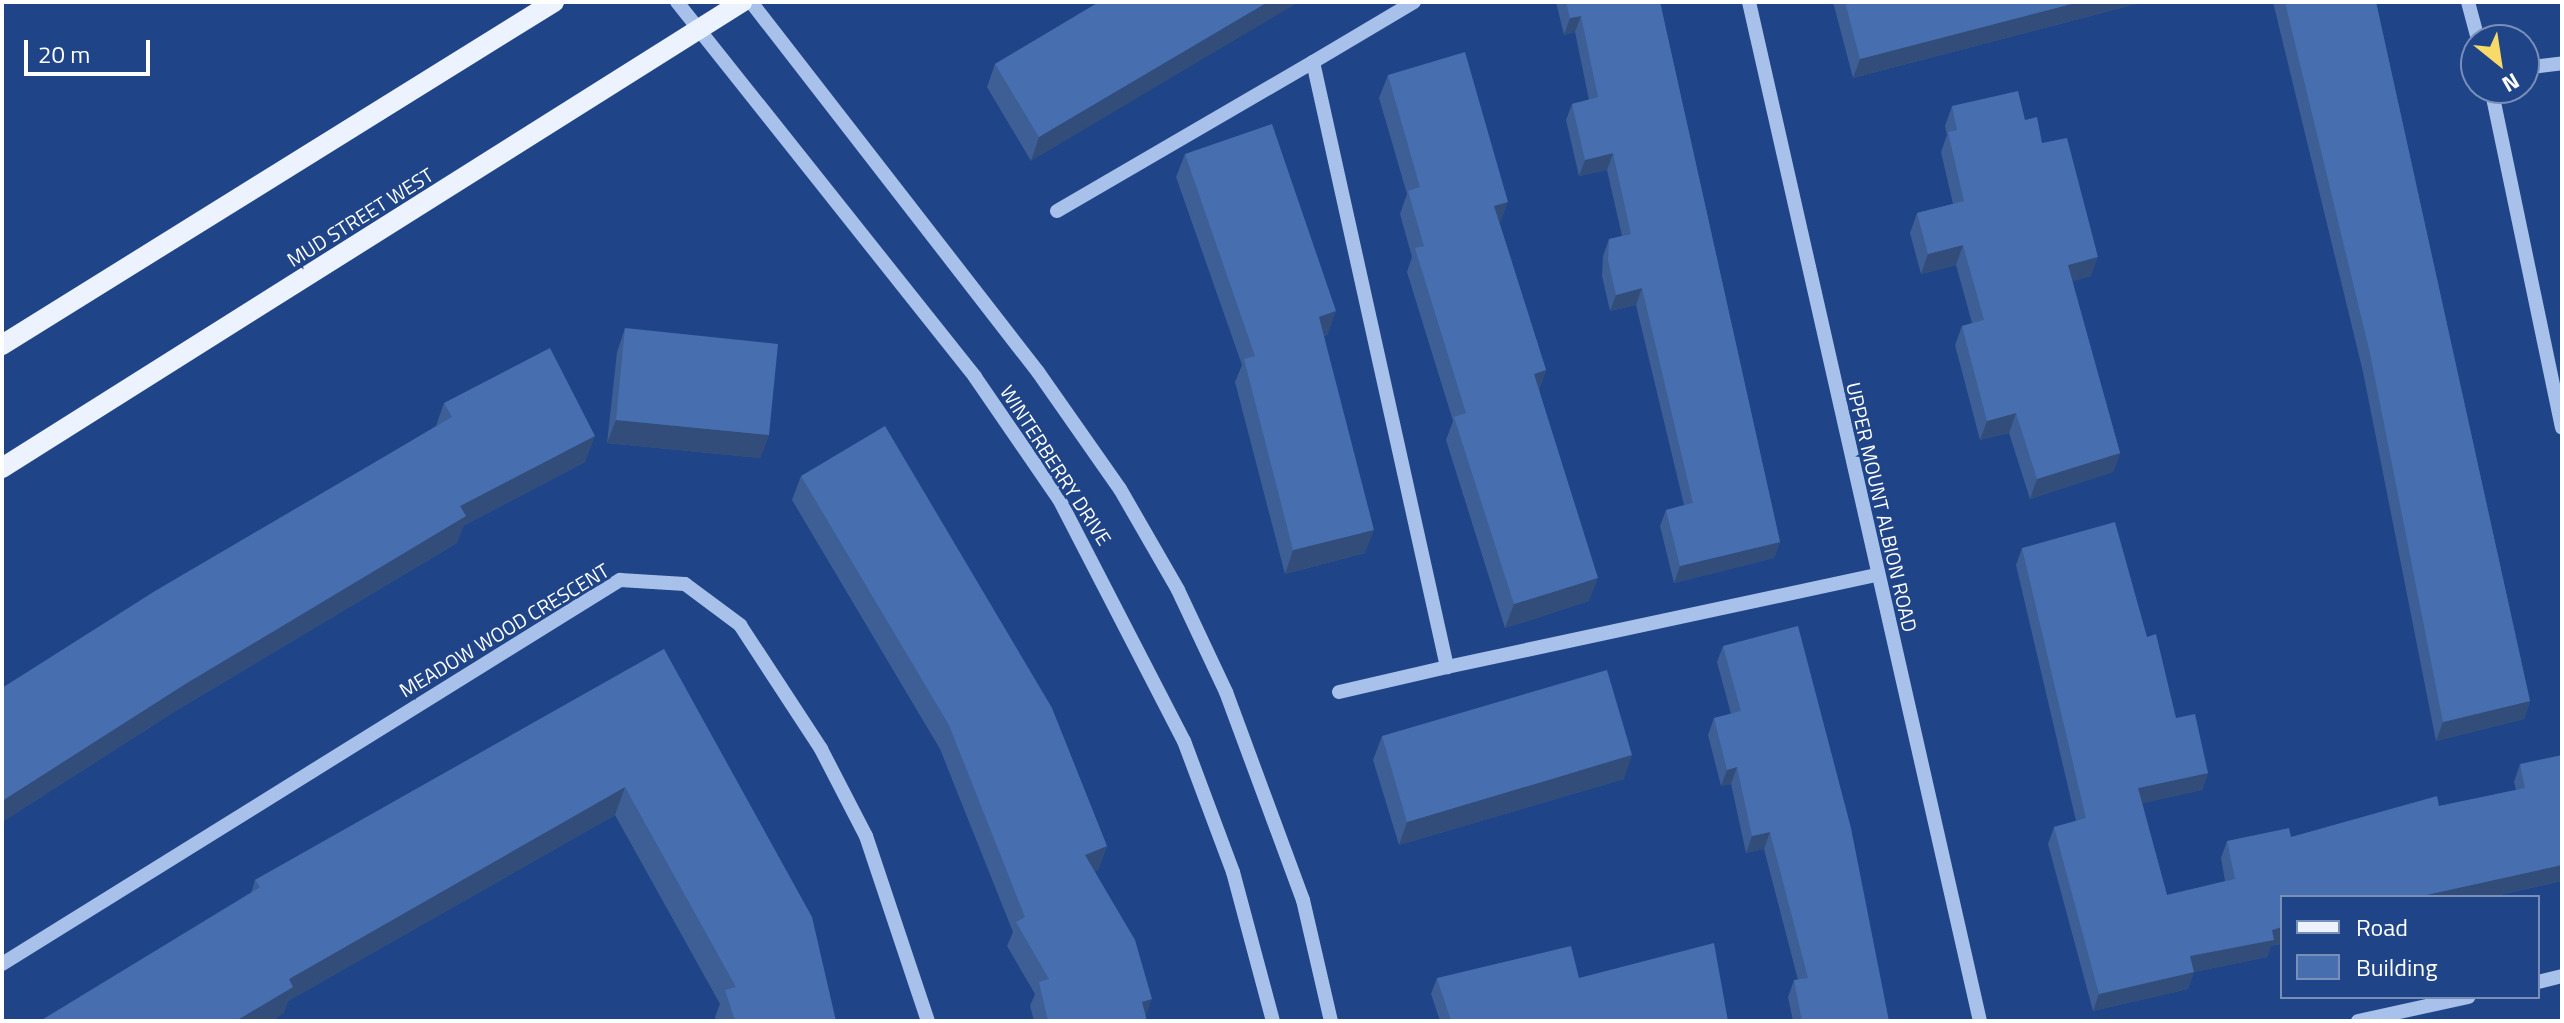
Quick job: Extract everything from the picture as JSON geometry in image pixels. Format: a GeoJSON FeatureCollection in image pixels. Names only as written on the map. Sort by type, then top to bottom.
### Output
{"type":"FeatureCollection","features":[{"type":"Feature","properties":{"kind":"main road"},"geometry":{"type":"LineString","coordinates":[[2,345],[554,2]]}},
{"type":"Feature","properties":{"kind":"main road","name":"MUD STREET WEST"},"geometry":{"type":"LineString","coordinates":[[2,468],[742,2]]}},
{"type":"Feature","properties":{"kind":"street","name":"WINTERBERRY DRIVE"},"geometry":{"type":"LineString","coordinates":[[677,2],[975,377],[1059,499],[1184,741],[1233,872],[1273,1021]]}},
{"type":"Feature","properties":{"kind":"street","name":"WINTERBERRY DRIVE"},"geometry":{"type":"LineString","coordinates":[[751,2],[1038,372],[1120,489],[1178,590],[1226,692],[1303,900],[1331,1021]]}},
{"type":"Feature","properties":{"kind":"street"},"geometry":{"type":"LineString","coordinates":[[1057,211],[1414,2]]}},
{"type":"Feature","properties":{"kind":"street","name":"UPPER MOUNT ALBION ROAD"},"geometry":{"type":"LineString","coordinates":[[1749,2],[1980,1021]]}},
{"type":"Feature","properties":{"kind":"street"},"geometry":{"type":"LineString","coordinates":[[2468,2],[2474,24]]}},
{"type":"Feature","properties":{"kind":"street"},"geometry":{"type":"LineString","coordinates":[[1313,62],[1447,667]]}},
{"type":"Feature","properties":{"kind":"street"},"geometry":{"type":"LineString","coordinates":[[2540,66],[2562,63]]}},
{"type":"Feature","properties":{"kind":"street"},"geometry":{"type":"LineString","coordinates":[[2494,104],[2562,428]]}},
{"type":"Feature","properties":{"kind":"street"},"geometry":{"type":"LineString","coordinates":[[1339,692],[1877,575]]}},
{"type":"Feature","properties":{"kind":"street","name":"MEADOW WOOD CRESCENT"},"geometry":{"type":"LineString","coordinates":[[2,964],[620,580],[633,580],[685,584],[740,625],[821,749],[866,836],[928,1021]]}},
{"type":"Feature","properties":{"kind":"street"},"geometry":{"type":"LineString","coordinates":[[2540,982],[2562,976]]}},
{"type":"Feature","properties":{"kind":"street"},"geometry":{"type":"LineString","coordinates":[[2358,1021],[2459,999]]}},
{"type":"Feature","properties":{"kind":"building"},"geometry":{"type":"Polygon","coordinates":[[[1099,2],[1268,2],[1039,137],[995,64],[1099,2]]]}},
{"type":"Feature","properties":{"kind":"building"},"geometry":{"type":"Polygon","coordinates":[[[1566,2],[1660,2],[1780,542],[1680,566],[1666,510],[1693,503],[1642,288],[1616,295],[1608,260],[1609,239],[1631,234],[1613,153],[1585,160],[1572,104],[1598,97],[1581,16],[1570,18],[1566,2]]]}},
{"type":"Feature","properties":{"kind":"building"},"geometry":{"type":"Polygon","coordinates":[[[1845,2],[2079,2],[1860,59],[1845,2]]]}},
{"type":"Feature","properties":{"kind":"building"},"geometry":{"type":"Polygon","coordinates":[[[2285,2],[2376,2],[2530,701],[2443,722],[2370,353],[2285,2]]]}},
{"type":"Feature","properties":{"kind":"building"},"geometry":{"type":"Polygon","coordinates":[[[1465,52],[1508,202],[1494,206],[1546,370],[1534,374],[1598,578],[1514,604],[1454,417],[1466,413],[1415,248],[1424,246],[1408,191],[1420,187],[1388,75],[1465,52]]]}},
{"type":"Feature","properties":{"kind":"building"},"geometry":{"type":"Polygon","coordinates":[[[2018,91],[2025,120],[2037,117],[2042,143],[2067,138],[2098,257],[2068,265],[2120,453],[2037,479],[2016,413],[1987,421],[1962,326],[1984,320],[1963,245],[1928,254],[1917,213],[1964,201],[1948,132],[1957,130],[1952,106],[2018,91]]]}},
{"type":"Feature","properties":{"kind":"building"},"geometry":{"type":"Polygon","coordinates":[[[1272,124],[1336,311],[1319,317],[1374,530],[1293,550],[1244,359],[1255,356],[1185,154],[1272,124]]]}},
{"type":"Feature","properties":{"kind":"building"},"geometry":{"type":"Polygon","coordinates":[[[625,328],[778,344],[769,435],[616,420],[625,328]]]}},
{"type":"Feature","properties":{"kind":"building"},"geometry":{"type":"Polygon","coordinates":[[[550,348],[595,436],[460,506],[466,516],[187,683],[2,801],[2,688],[155,591],[452,417],[444,403],[550,348]]]}},
{"type":"Feature","properties":{"kind":"building"},"geometry":{"type":"Polygon","coordinates":[[[885,426],[1052,708],[1107,846],[1085,855],[1135,940],[1152,999],[1142,1002],[1147,1021],[1048,1021],[1039,982],[1049,979],[1016,922],[1025,917],[949,725],[801,476],[885,426]]]}},
{"type":"Feature","properties":{"kind":"building"},"geometry":{"type":"Polygon","coordinates":[[[2115,522],[2147,637],[2156,634],[2176,718],[2195,714],[2208,773],[2138,788],[2167,895],[2235,879],[2227,841],[2289,828],[2291,837],[2437,796],[2439,806],[2525,788],[2520,764],[2562,755],[2562,865],[2426,895],[2280,895],[2280,928],[2272,930],[2274,940],[2190,956],[2194,972],[2099,994],[2054,827],[2086,818],[2022,548],[2115,522]]]}},
{"type":"Feature","properties":{"kind":"building"},"geometry":{"type":"Polygon","coordinates":[[[1798,626],[1851,828],[1889,1021],[1802,1021],[1794,980],[1808,978],[1770,832],[1752,836],[1737,767],[1727,770],[1714,718],[1741,711],[1723,646],[1798,626]]]}},
{"type":"Feature","properties":{"kind":"building"},"geometry":{"type":"Polygon","coordinates":[[[664,649],[812,917],[836,1021],[735,1021],[725,990],[736,987],[625,787],[289,979],[293,987],[236,1021],[40,1021],[260,887],[255,880],[664,649]]]}},
{"type":"Feature","properties":{"kind":"building"},"geometry":{"type":"Polygon","coordinates":[[[1607,670],[1632,755],[1407,822],[1382,736],[1607,670]]]}},
{"type":"Feature","properties":{"kind":"building"},"geometry":{"type":"Polygon","coordinates":[[[1714,943],[1728,1021],[1451,1021],[1437,978],[1571,946],[1579,978],[1714,943]]]}}]}
